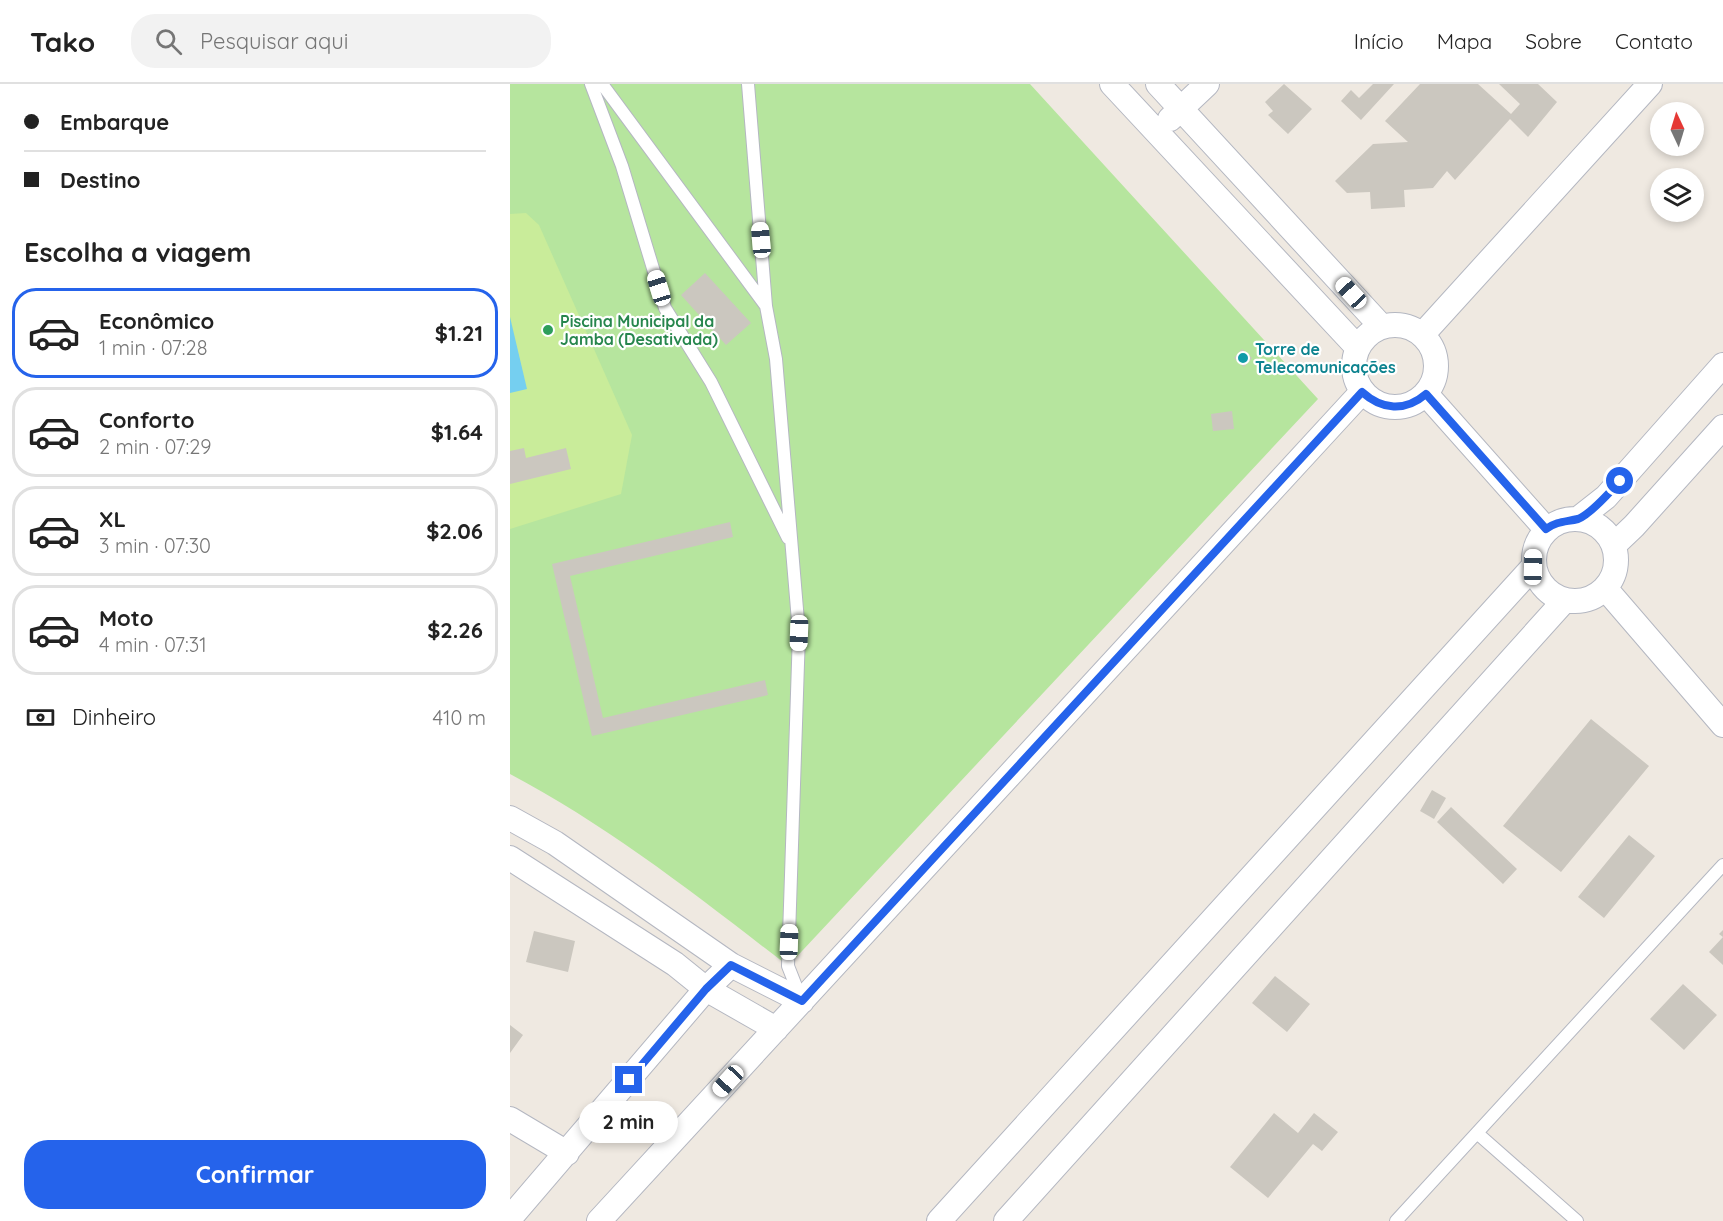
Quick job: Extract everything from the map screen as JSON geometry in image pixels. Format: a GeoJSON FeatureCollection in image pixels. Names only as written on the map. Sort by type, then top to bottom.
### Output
{"type":"FeatureCollection","features":[{"type":"Feature","properties":{"kind":"street"},"geometry":{"type":"LineString","coordinates":[[1112,84],[1358,348]]}},
{"type":"Feature","properties":{"kind":"street"},"geometry":{"type":"LineString","coordinates":[[1158,84],[1382,327]]}},
{"type":"Feature","properties":{"kind":"street"},"geometry":{"type":"LineString","coordinates":[[1157,131],[1207,84]]}},
{"type":"Feature","properties":{"kind":"street"},"geometry":{"type":"LineString","coordinates":[[1422,335],[1650,84]]}},
{"type":"Feature","properties":{"kind":"street"},"geometry":{"type":"LineString","coordinates":[[1403,326],[1422,335],[1436,357],[1433,383],[1426,394],[1417,402],[1394,408],[1382,405],[1362,392],[1353,371],[1358,348],[1364,339],[1382,327],[1403,326]]}},
{"type":"Feature","properties":{"kind":"street"},"geometry":{"type":"LineString","coordinates":[[1578,519],[1606,497],[1723,364]]}},
{"type":"Feature","properties":{"kind":"street"},"geometry":{"type":"LineString","coordinates":[[598,1221],[1362,392]]}},
{"type":"Feature","properties":{"kind":"street"},"geometry":{"type":"LineString","coordinates":[[1426,394],[1546,529]]}},
{"type":"Feature","properties":{"kind":"street"},"geometry":{"type":"LineString","coordinates":[[1614,545],[1723,427]]}},
{"type":"Feature","properties":{"kind":"street"},"geometry":{"type":"LineString","coordinates":[[939,1221],[1533,567],[1537,541],[1546,529],[1566,519],[1578,519],[1600,526],[1614,545],[1616,567],[1605,588],[1587,600],[1565,600],[1544,588],[1533,567]]}},
{"type":"Feature","properties":{"kind":"street"},"geometry":{"type":"LineString","coordinates":[[1605,588],[1723,725]]}},
{"type":"Feature","properties":{"kind":"street"},"geometry":{"type":"LineString","coordinates":[[1006,1221],[1565,600]]}},
{"type":"Feature","properties":{"kind":"street"},"geometry":{"type":"LineString","coordinates":[[510,819],[555,843],[731,965],[802,1001]]}},
{"type":"Feature","properties":{"kind":"street"},"geometry":{"type":"LineString","coordinates":[[510,858],[675,964],[706,989],[776,1029]]}},
{"type":"Feature","properties":{"kind":"street"},"geometry":{"type":"LineString","coordinates":[[510,1218],[706,989],[731,965]]}},
{"type":"Feature","properties":{"kind":"street"},"geometry":{"type":"LineString","coordinates":[[510,1119],[567,1153]]}},
{"type":"Feature","properties":{"kind":"lane"},"geometry":{"type":"LineString","coordinates":[[591,84],[622,166],[665,308],[711,382],[792,546]]}},
{"type":"Feature","properties":{"kind":"lane"},"geometry":{"type":"LineString","coordinates":[[602,84],[766,306]]}},
{"type":"Feature","properties":{"kind":"lane"},"geometry":{"type":"LineString","coordinates":[[748,84],[766,306],[776,359],[799,633],[788,966],[802,1001]]}},
{"type":"Feature","properties":{"kind":"lane"},"geometry":{"type":"LineString","coordinates":[[1396,1221],[1723,866]]}},
{"type":"Feature","properties":{"kind":"lane"},"geometry":{"type":"LineString","coordinates":[[1477,1134],[1576,1221]]}},
{"type":"Feature","properties":{"kind":"green space"},"geometry":{"type":"Polygon","coordinates":[[[510,84],[1030,84],[1318,399],[788,966],[653,864],[583,817],[510,774],[510,84]]]}},
{"type":"Feature","properties":{"kind":"green space","name":"Piscina Municipal da Jamba (Desativada)"},"geometry":{"type":"Polygon","coordinates":[[[526,213],[539,225],[632,435],[621,494],[510,529],[510,214],[526,213]]]}},
{"type":"Feature","properties":{"kind":"water"},"geometry":{"type":"Polygon","coordinates":[[[510,317],[527,389],[510,393],[510,317]]]}},
{"type":"Feature","properties":{"kind":"building"},"geometry":{"type":"Polygon","coordinates":[[[1284,84],[1312,109],[1288,134],[1268,115],[1273,111],[1265,102],[1284,84]]]}},
{"type":"Feature","properties":{"kind":"building"},"geometry":{"type":"Polygon","coordinates":[[[1373,84],[1394,84],[1361,120],[1341,101],[1351,90],[1359,98],[1373,84]]]}},
{"type":"Feature","properties":{"kind":"building"},"geometry":{"type":"Polygon","coordinates":[[[1420,84],[1478,84],[1511,114],[1520,104],[1499,84],[1538,84],[1557,102],[1528,137],[1510,119],[1455,180],[1447,171],[1433,188],[1404,190],[1405,207],[1371,209],[1370,192],[1347,193],[1335,181],[1373,144],[1408,142],[1385,121],[1420,84]]]}},
{"type":"Feature","properties":{"kind":"building"},"geometry":{"type":"Polygon","coordinates":[[[705,273],[751,323],[726,345],[681,295],[705,273]]]}},
{"type":"Feature","properties":{"kind":"building","name":"Torre de Telecomunicações"},"geometry":{"type":"Polygon","coordinates":[[[1242,349],[1252,358],[1244,367],[1234,358],[1242,349]]]}},
{"type":"Feature","properties":{"kind":"building"},"geometry":{"type":"Polygon","coordinates":[[[1232,411],[1234,429],[1213,431],[1211,414],[1232,411]]]}},
{"type":"Feature","properties":{"kind":"building"},"geometry":{"type":"Polygon","coordinates":[[[524,448],[526,458],[566,448],[571,469],[510,484],[510,451],[524,448]]]}},
{"type":"Feature","properties":{"kind":"building"},"geometry":{"type":"Polygon","coordinates":[[[730,522],[733,537],[570,576],[603,718],[765,680],[768,695],[592,736],[552,564],[730,522]]]}},
{"type":"Feature","properties":{"kind":"building"},"geometry":{"type":"Polygon","coordinates":[[[1591,719],[1649,766],[1561,872],[1503,826],[1591,719]]]}},
{"type":"Feature","properties":{"kind":"building"},"geometry":{"type":"Polygon","coordinates":[[[1432,790],[1446,798],[1434,819],[1420,811],[1432,790]]]}},
{"type":"Feature","properties":{"kind":"building"},"geometry":{"type":"Polygon","coordinates":[[[1451,807],[1517,869],[1503,884],[1437,822],[1451,807]]]}},
{"type":"Feature","properties":{"kind":"building"},"geometry":{"type":"Polygon","coordinates":[[[1629,835],[1655,856],[1604,918],[1578,897],[1629,835]]]}},
{"type":"Feature","properties":{"kind":"building"},"geometry":{"type":"Polygon","coordinates":[[[534,931],[575,941],[568,972],[526,962],[534,931]]]}},
{"type":"Feature","properties":{"kind":"building"},"geometry":{"type":"Polygon","coordinates":[[[1723,937],[1723,965],[1709,952],[1723,937]]]}},
{"type":"Feature","properties":{"kind":"building"},"geometry":{"type":"Polygon","coordinates":[[[1275,976],[1310,1004],[1287,1032],[1252,1003],[1275,976]]]}},
{"type":"Feature","properties":{"kind":"building"},"geometry":{"type":"Polygon","coordinates":[[[1683,984],[1717,1015],[1684,1050],[1650,1019],[1683,984]]]}},
{"type":"Feature","properties":{"kind":"building"},"geometry":{"type":"Polygon","coordinates":[[[510,1025],[523,1035],[510,1053],[510,1025]]]}},
{"type":"Feature","properties":{"kind":"building"},"geometry":{"type":"Polygon","coordinates":[[[1274,1113],[1298,1133],[1314,1113],[1338,1132],[1322,1151],[1313,1144],[1268,1198],[1230,1167],[1274,1113]]]}},
{"type":"Feature","properties":{"kind":"place","name":"Piscina Municipal da Jamba (Desativada)"},"geometry":{"type":"Point","coordinates":[548,330]}},
{"type":"Feature","properties":{"kind":"place","name":"Torre de Telecomunicações"},"geometry":{"type":"Point","coordinates":[1243,358]}},
{"type":"Feature","properties":{"kind":"route"},"geometry":{"type":"LineString","coordinates":[[629,1080],[706,989],[731,965],[802,1001],[1362,392],[1371,400],[1394,408],[1417,402],[1426,394],[1546,529],[1566,519],[1578,519],[1606,497],[1620,481]]}}]}
